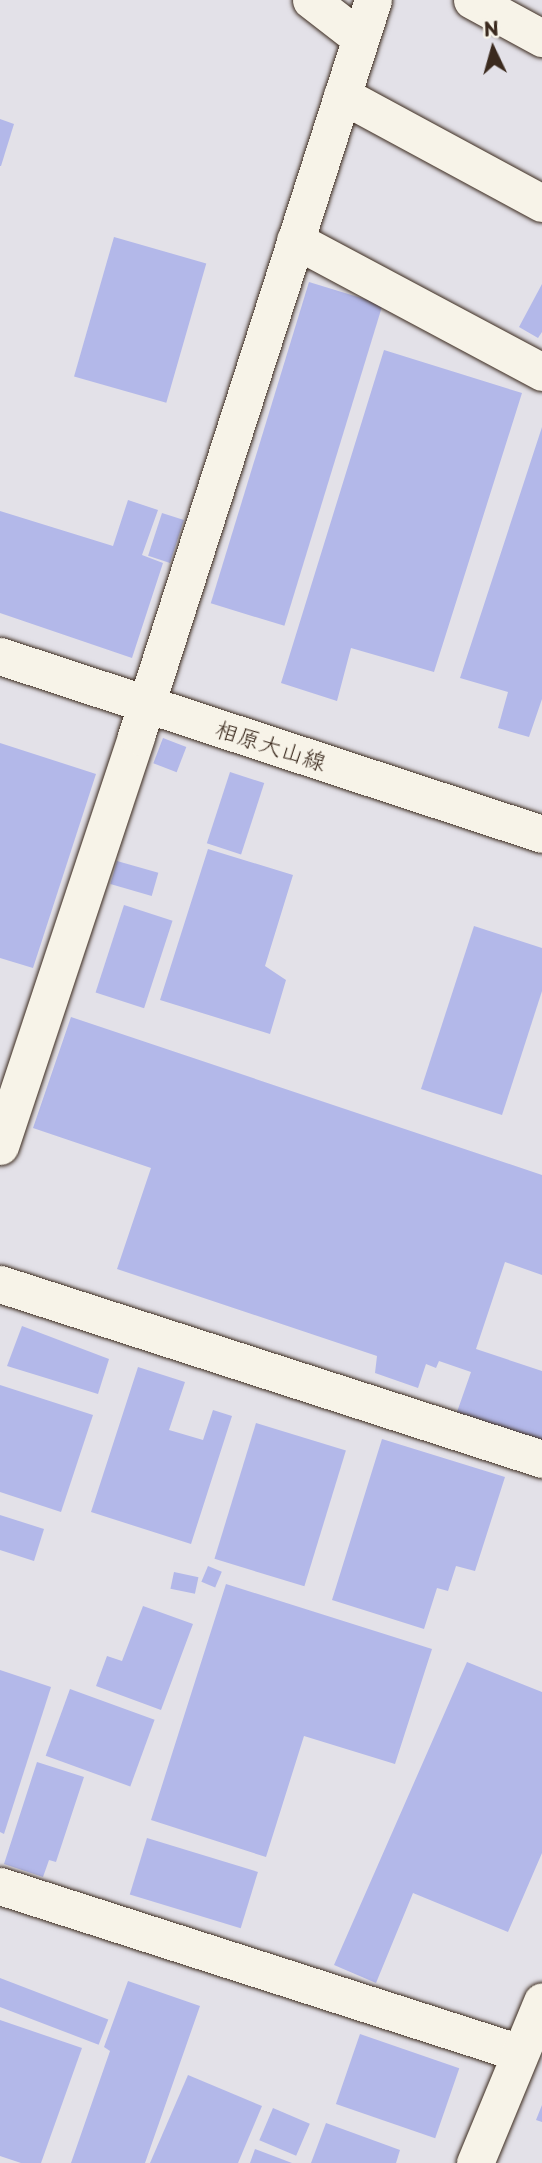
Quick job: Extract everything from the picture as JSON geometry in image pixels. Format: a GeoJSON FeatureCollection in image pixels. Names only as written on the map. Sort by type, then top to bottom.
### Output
{"type":"FeatureCollection","features":[{"type":"Feature","properties":{"kind":"street"},"geometry":{"type":"LineString","coordinates":[[311,0],[360,38]]}},
{"type":"Feature","properties":{"kind":"street"},"geometry":{"type":"LineString","coordinates":[[0,1146],[146,705],[373,0]]}},
{"type":"Feature","properties":{"kind":"street"},"geometry":{"type":"LineString","coordinates":[[472,0],[542,38]]}},
{"type":"Feature","properties":{"kind":"street"},"geometry":{"type":"LineString","coordinates":[[342,95],[542,203]]}},
{"type":"Feature","properties":{"kind":"street"},"geometry":{"type":"LineString","coordinates":[[295,240],[542,372]]}},
{"type":"Feature","properties":{"kind":"street","name":"相原大山線"},"geometry":{"type":"LineString","coordinates":[[0,656],[542,834]]}},
{"type":"Feature","properties":{"kind":"street"},"geometry":{"type":"LineString","coordinates":[[0,1284],[542,1459]]}},
{"type":"Feature","properties":{"kind":"street"},"geometry":{"type":"LineString","coordinates":[[0,1886],[520,2053]]}},
{"type":"Feature","properties":{"kind":"street"},"geometry":{"type":"LineString","coordinates":[[475,2163],[542,2001]]}},
{"type":"Feature","properties":{"kind":"building"},"geometry":{"type":"Polygon","coordinates":[[[0,119],[14,124],[1,166],[0,166],[0,119]]]}},
{"type":"Feature","properties":{"kind":"building"},"geometry":{"type":"Polygon","coordinates":[[[114,237],[206,263],[166,403],[74,376],[114,237]]]}},
{"type":"Feature","properties":{"kind":"building"},"geometry":{"type":"Polygon","coordinates":[[[309,282],[383,305],[284,626],[211,603],[309,282]]]}},
{"type":"Feature","properties":{"kind":"building"},"geometry":{"type":"Polygon","coordinates":[[[542,284],[542,332],[538,338],[519,327],[542,284]]]}},
{"type":"Feature","properties":{"kind":"building"},"geometry":{"type":"Polygon","coordinates":[[[384,350],[522,393],[434,672],[351,648],[337,701],[281,683],[384,350]]]}},
{"type":"Feature","properties":{"kind":"building"},"geometry":{"type":"Polygon","coordinates":[[[542,427],[542,699],[529,737],[498,728],[508,692],[460,678],[542,427]]]}},
{"type":"Feature","properties":{"kind":"building"},"geometry":{"type":"Polygon","coordinates":[[[128,500],[158,510],[142,555],[163,563],[132,658],[0,613],[0,511],[113,546],[128,500]]]}},
{"type":"Feature","properties":{"kind":"building"},"geometry":{"type":"Polygon","coordinates":[[[162,513],[184,520],[170,563],[148,556],[162,513]]]}},
{"type":"Feature","properties":{"kind":"building"},"geometry":{"type":"Polygon","coordinates":[[[163,738],[186,747],[177,772],[153,763],[163,738]]]}},
{"type":"Feature","properties":{"kind":"building"},"geometry":{"type":"Polygon","coordinates":[[[0,743],[96,774],[33,968],[0,958],[0,743]]]}},
{"type":"Feature","properties":{"kind":"building"},"geometry":{"type":"Polygon","coordinates":[[[230,772],[264,783],[241,854],[207,843],[230,772]]]}},
{"type":"Feature","properties":{"kind":"building"},"geometry":{"type":"Polygon","coordinates":[[[208,849],[293,875],[265,966],[286,980],[270,1034],[160,1000],[208,849]]]}},
{"type":"Feature","properties":{"kind":"building"},"geometry":{"type":"Polygon","coordinates":[[[117,861],[158,873],[152,896],[110,884],[117,861]]]}},
{"type":"Feature","properties":{"kind":"building"},"geometry":{"type":"Polygon","coordinates":[[[124,905],[173,921],[144,1008],[96,992],[124,905]]]}},
{"type":"Feature","properties":{"kind":"building"},"geometry":{"type":"Polygon","coordinates":[[[474,926],[542,948],[542,991],[502,1115],[421,1089],[474,926]]]}},
{"type":"Feature","properties":{"kind":"building"},"geometry":{"type":"Polygon","coordinates":[[[71,1017],[542,1175],[542,1275],[505,1262],[476,1349],[542,1371],[542,1441],[457,1412],[471,1372],[439,1361],[436,1368],[426,1364],[418,1388],[375,1373],[377,1356],[117,1269],[151,1168],[33,1128],[71,1017]]]}},
{"type":"Feature","properties":{"kind":"building"},"geometry":{"type":"Polygon","coordinates":[[[22,1326],[109,1359],[98,1394],[7,1366],[22,1326]]]}},
{"type":"Feature","properties":{"kind":"building"},"geometry":{"type":"Polygon","coordinates":[[[138,1367],[185,1382],[169,1430],[203,1440],[213,1410],[232,1416],[191,1544],[91,1512],[138,1367]]]}},
{"type":"Feature","properties":{"kind":"building"},"geometry":{"type":"Polygon","coordinates":[[[0,1385],[93,1415],[61,1512],[0,1492],[0,1385]]]}},
{"type":"Feature","properties":{"kind":"building"},"geometry":{"type":"Polygon","coordinates":[[[256,1423],[346,1450],[304,1586],[214,1559],[256,1423]]]}},
{"type":"Feature","properties":{"kind":"building"},"geometry":{"type":"Polygon","coordinates":[[[382,1439],[505,1477],[475,1571],[456,1566],[448,1591],[437,1588],[424,1629],[332,1600],[382,1439]]]}},
{"type":"Feature","properties":{"kind":"building"},"geometry":{"type":"Polygon","coordinates":[[[0,1515],[44,1529],[34,1561],[0,1550],[0,1515]]]}},
{"type":"Feature","properties":{"kind":"building"},"geometry":{"type":"Polygon","coordinates":[[[208,1566],[222,1572],[215,1588],[201,1582],[208,1566]]]}},
{"type":"Feature","properties":{"kind":"building"},"geometry":{"type":"Polygon","coordinates":[[[174,1572],[198,1577],[195,1594],[170,1589],[174,1572]]]}},
{"type":"Feature","properties":{"kind":"building"},"geometry":{"type":"Polygon","coordinates":[[[226,1584],[432,1649],[395,1764],[304,1736],[266,1857],[151,1820],[226,1584]]]}},
{"type":"Feature","properties":{"kind":"building"},"geometry":{"type":"Polygon","coordinates":[[[143,1606],[193,1624],[161,1710],[96,1686],[107,1656],[122,1661],[143,1606]]]}},
{"type":"Feature","properties":{"kind":"building"},"geometry":{"type":"Polygon","coordinates":[[[467,1662],[542,1692],[542,1853],[508,1932],[413,1893],[376,1983],[334,1965],[467,1662]]]}},
{"type":"Feature","properties":{"kind":"building"},"geometry":{"type":"Polygon","coordinates":[[[0,1670],[51,1687],[4,1834],[0,1832],[0,1670]]]}},
{"type":"Feature","properties":{"kind":"building"},"geometry":{"type":"Polygon","coordinates":[[[70,1689],[155,1720],[130,1786],[46,1756],[70,1689]]]}},
{"type":"Feature","properties":{"kind":"building"},"geometry":{"type":"Polygon","coordinates":[[[37,1762],[84,1777],[56,1862],[49,1860],[43,1877],[4,1864],[37,1762]]]}},
{"type":"Feature","properties":{"kind":"building"},"geometry":{"type":"Polygon","coordinates":[[[147,1838],[258,1872],[241,1928],[130,1894],[147,1838]]]}},
{"type":"Feature","properties":{"kind":"building"},"geometry":{"type":"Polygon","coordinates":[[[0,1978],[108,2020],[99,2045],[0,2007],[0,1978]]]}},
{"type":"Feature","properties":{"kind":"building"},"geometry":{"type":"Polygon","coordinates":[[[128,1981],[200,2006],[145,2163],[71,2163],[110,2051],[104,2047],[128,1981]]]}},
{"type":"Feature","properties":{"kind":"building"},"geometry":{"type":"Polygon","coordinates":[[[0,2020],[82,2048],[41,2163],[21,2163],[0,2156],[0,2020]]]}},
{"type":"Feature","properties":{"kind":"building"},"geometry":{"type":"Polygon","coordinates":[[[360,2034],[459,2068],[435,2138],[336,2104],[360,2034]]]}},
{"type":"Feature","properties":{"kind":"building"},"geometry":{"type":"Polygon","coordinates":[[[188,2075],[262,2106],[238,2163],[150,2163],[188,2075]]]}},
{"type":"Feature","properties":{"kind":"building"},"geometry":{"type":"Polygon","coordinates":[[[542,2105],[542,2122],[536,2120],[542,2105]]]}},
{"type":"Feature","properties":{"kind":"building"},"geometry":{"type":"Polygon","coordinates":[[[273,2108],[310,2124],[296,2156],[259,2140],[273,2108]]]}},
{"type":"Feature","properties":{"kind":"building"},"geometry":{"type":"Polygon","coordinates":[[[326,2123],[400,2150],[396,2163],[311,2163],[326,2123]]]}},
{"type":"Feature","properties":{"kind":"building"},"geometry":{"type":"Polygon","coordinates":[[[255,2149],[292,2163],[250,2163],[255,2149]]]}}]}
